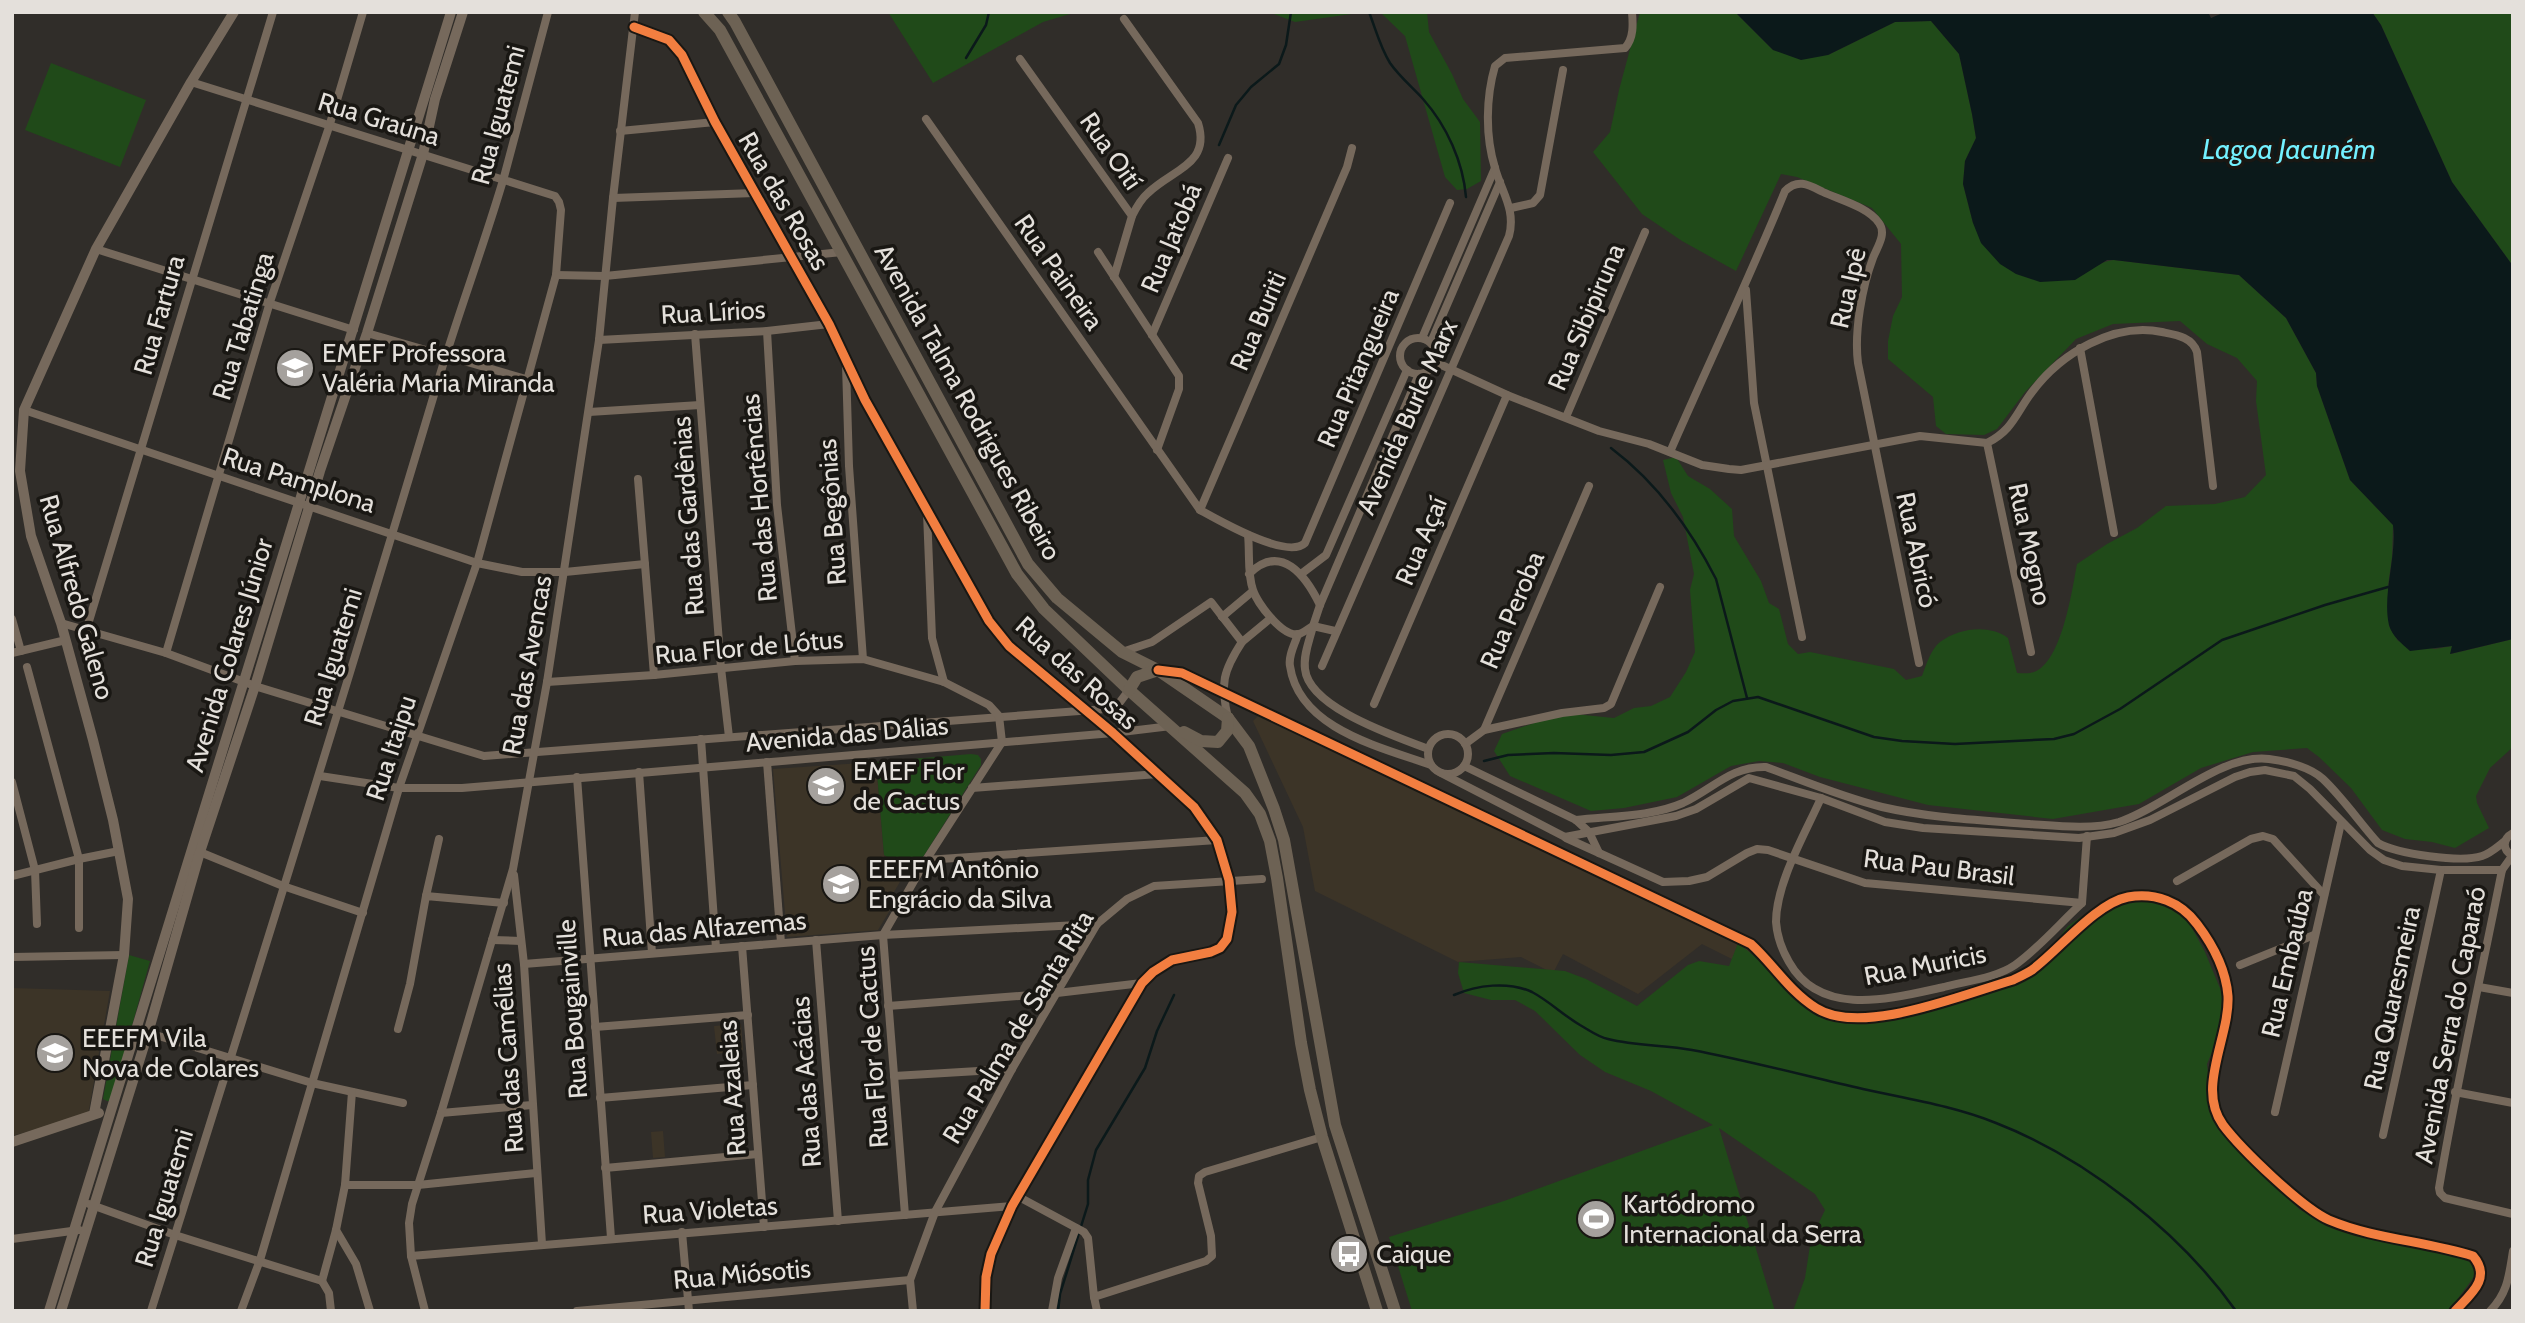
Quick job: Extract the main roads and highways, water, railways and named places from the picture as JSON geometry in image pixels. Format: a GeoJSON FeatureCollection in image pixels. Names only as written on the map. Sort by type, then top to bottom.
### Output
{"type":"FeatureCollection","features":[{"type":"Feature","properties":{"kind":"main road","name":"Avenida Talma Rodrigues Ribeiro"},"geometry":{"type":"LineString","coordinates":[[704,12],[720,30],[1017,575],[1044,610],[1245,793],[1260,814],[1270,841],[1301,1043],[1322,1137],[1377,1311]]}},
{"type":"Feature","properties":{"kind":"main road","name":"Avenida Talma Rodrigues Ribeiro"},"geometry":{"type":"LineString","coordinates":[[728,12],[736,22],[1028,564],[1057,598],[1122,652],[1158,670],[1228,718],[1249,746],[1275,810],[1283,840],[1335,1125],[1395,1311]]}},
{"type":"Feature","properties":{"kind":"main road"},"geometry":{"type":"LineString","coordinates":[[1129,690],[1137,677],[1158,670]]}},
{"type":"Feature","properties":{"kind":"main road"},"geometry":{"type":"LineString","coordinates":[[1171,726],[1201,741],[1219,742],[1227,731],[1228,718]]}},
{"type":"Feature","properties":{"kind":"water","name":"Lagoa Jacuném"},"geometry":{"type":"Polygon","coordinates":[[[1735,12],[2208,12],[2211,18],[2225,12],[2372,12],[2381,25],[2452,182],[2513,266],[2513,639],[2450,654],[2452,646],[2410,651],[2395,636],[2390,629],[2387,613],[2393,525],[2350,480],[2317,386],[2316,373],[2286,318],[2239,275],[2107,260],[2075,280],[2040,282],[2016,274],[2000,264],[1981,243],[1963,184],[1965,161],[1976,138],[1959,54],[1931,21],[1895,22],[1828,55],[1801,60],[1773,50],[1735,12]]]}},
{"type":"Feature","properties":{"kind":"waterway"},"geometry":{"type":"LineString","coordinates":[[966,58],[986,25],[989,12]]}},
{"type":"Feature","properties":{"kind":"waterway"},"geometry":{"type":"LineString","coordinates":[[1219,145],[1236,105],[1251,87],[1279,64],[1286,45],[1291,12]]}},
{"type":"Feature","properties":{"kind":"waterway"},"geometry":{"type":"LineString","coordinates":[[1369,12],[1390,63],[1432,110],[1446,133],[1457,158],[1466,197]]}},
{"type":"Feature","properties":{"kind":"waterway"},"geometry":{"type":"LineString","coordinates":[[1611,448],[1643,476],[1671,507],[1706,560],[1716,579],[1747,698]]}},
{"type":"Feature","properties":{"kind":"waterway"},"geometry":{"type":"LineString","coordinates":[[1484,761],[1508,755],[1611,755],[1644,752],[1688,732],[1716,710],[1733,701],[1758,697],[1874,737],[1902,741],[1955,744],[2054,739],[2074,734],[2120,709],[2222,640],[2388,587]]}},
{"type":"Feature","properties":{"kind":"waterway"},"geometry":{"type":"LineString","coordinates":[[1454,995],[1473,989],[1513,986],[1532,992],[1604,1038],[1735,1059],[1947,1107],[1996,1123],[2064,1156],[2129,1200],[2188,1253],[2236,1311]]}},
{"type":"Feature","properties":{"kind":"waterway"},"geometry":{"type":"LineString","coordinates":[[1058,1311],[1060,1294],[1088,1204],[1088,1180],[1096,1150],[1145,1068],[1157,1031],[1174,995]]}},
{"type":"Feature","properties":{"kind":"place","name":"EMEF Professora Valéria Maria Miranda"},"geometry":{"type":"Point","coordinates":[295,368]}},
{"type":"Feature","properties":{"kind":"place","name":"EMEF Flor de Cactus"},"geometry":{"type":"Point","coordinates":[826,786]}},
{"type":"Feature","properties":{"kind":"place","name":"EEEFM Antônio Engrácio da Silva"},"geometry":{"type":"Point","coordinates":[841,884]}},
{"type":"Feature","properties":{"kind":"place","name":"EEEFM Vila Nova de Colares"},"geometry":{"type":"Point","coordinates":[55,1053]}},
{"type":"Feature","properties":{"kind":"place","name":"Kartódromo Internacional da Serra"},"geometry":{"type":"Point","coordinates":[1596,1219]}},
{"type":"Feature","properties":{"kind":"place","name":"Caique"},"geometry":{"type":"Point","coordinates":[1349,1254]}}]}
